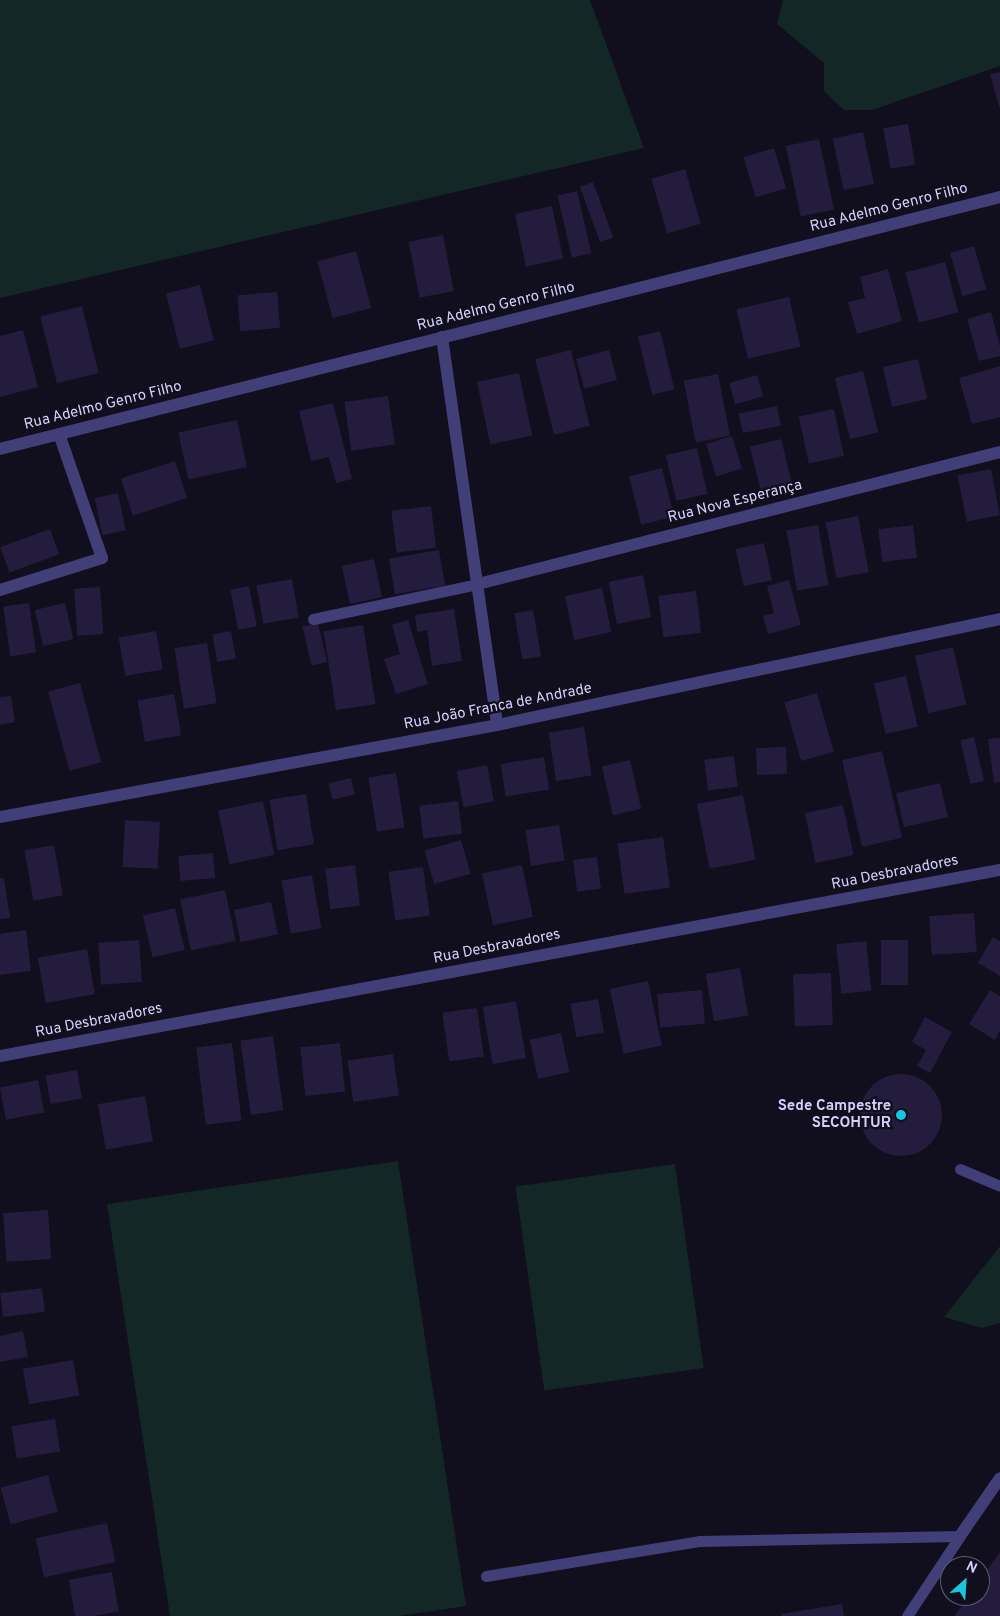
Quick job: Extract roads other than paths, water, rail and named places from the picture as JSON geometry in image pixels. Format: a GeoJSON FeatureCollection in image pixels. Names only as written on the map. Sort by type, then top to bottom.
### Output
{"type":"FeatureCollection","features":[{"type":"Feature","properties":{"kind":"street","name":"Rua Adelmo Genro Filho"},"geometry":{"type":"LineString","coordinates":[[0,449],[1000,197]]}},
{"type":"Feature","properties":{"kind":"street"},"geometry":{"type":"LineString","coordinates":[[442,337],[497,725]]}},
{"type":"Feature","properties":{"kind":"street"},"geometry":{"type":"LineString","coordinates":[[0,590],[102,558],[59,434]]}},
{"type":"Feature","properties":{"kind":"street","name":"Rua Nova Esperança"},"geometry":{"type":"LineString","coordinates":[[478,584],[1000,452]]}},
{"type":"Feature","properties":{"kind":"street","name":"Rua João Franca de Andrade"},"geometry":{"type":"LineString","coordinates":[[0,817],[497,725],[1000,619]]}},
{"type":"Feature","properties":{"kind":"street","name":"Rua Desbravadores"},"geometry":{"type":"LineString","coordinates":[[0,1056],[1000,870]]}},
{"type":"Feature","properties":{"kind":"street"},"geometry":{"type":"LineString","coordinates":[[960,1536],[1000,1478]]}},
{"type":"Feature","properties":{"kind":"lane"},"geometry":{"type":"LineString","coordinates":[[314,619],[478,584]]}},
{"type":"Feature","properties":{"kind":"lane"},"geometry":{"type":"LineString","coordinates":[[960,1169],[1000,1186]]}},
{"type":"Feature","properties":{"kind":"lane"},"geometry":{"type":"LineString","coordinates":[[486,1576],[700,1541],[960,1536]]}},
{"type":"Feature","properties":{"kind":"lane"},"geometry":{"type":"LineString","coordinates":[[907,1616],[960,1536]]}},
{"type":"Feature","properties":{"kind":"place","name":"Sede Campestre SECOHTUR"},"geometry":{"type":"Point","coordinates":[901,1115]}}]}
